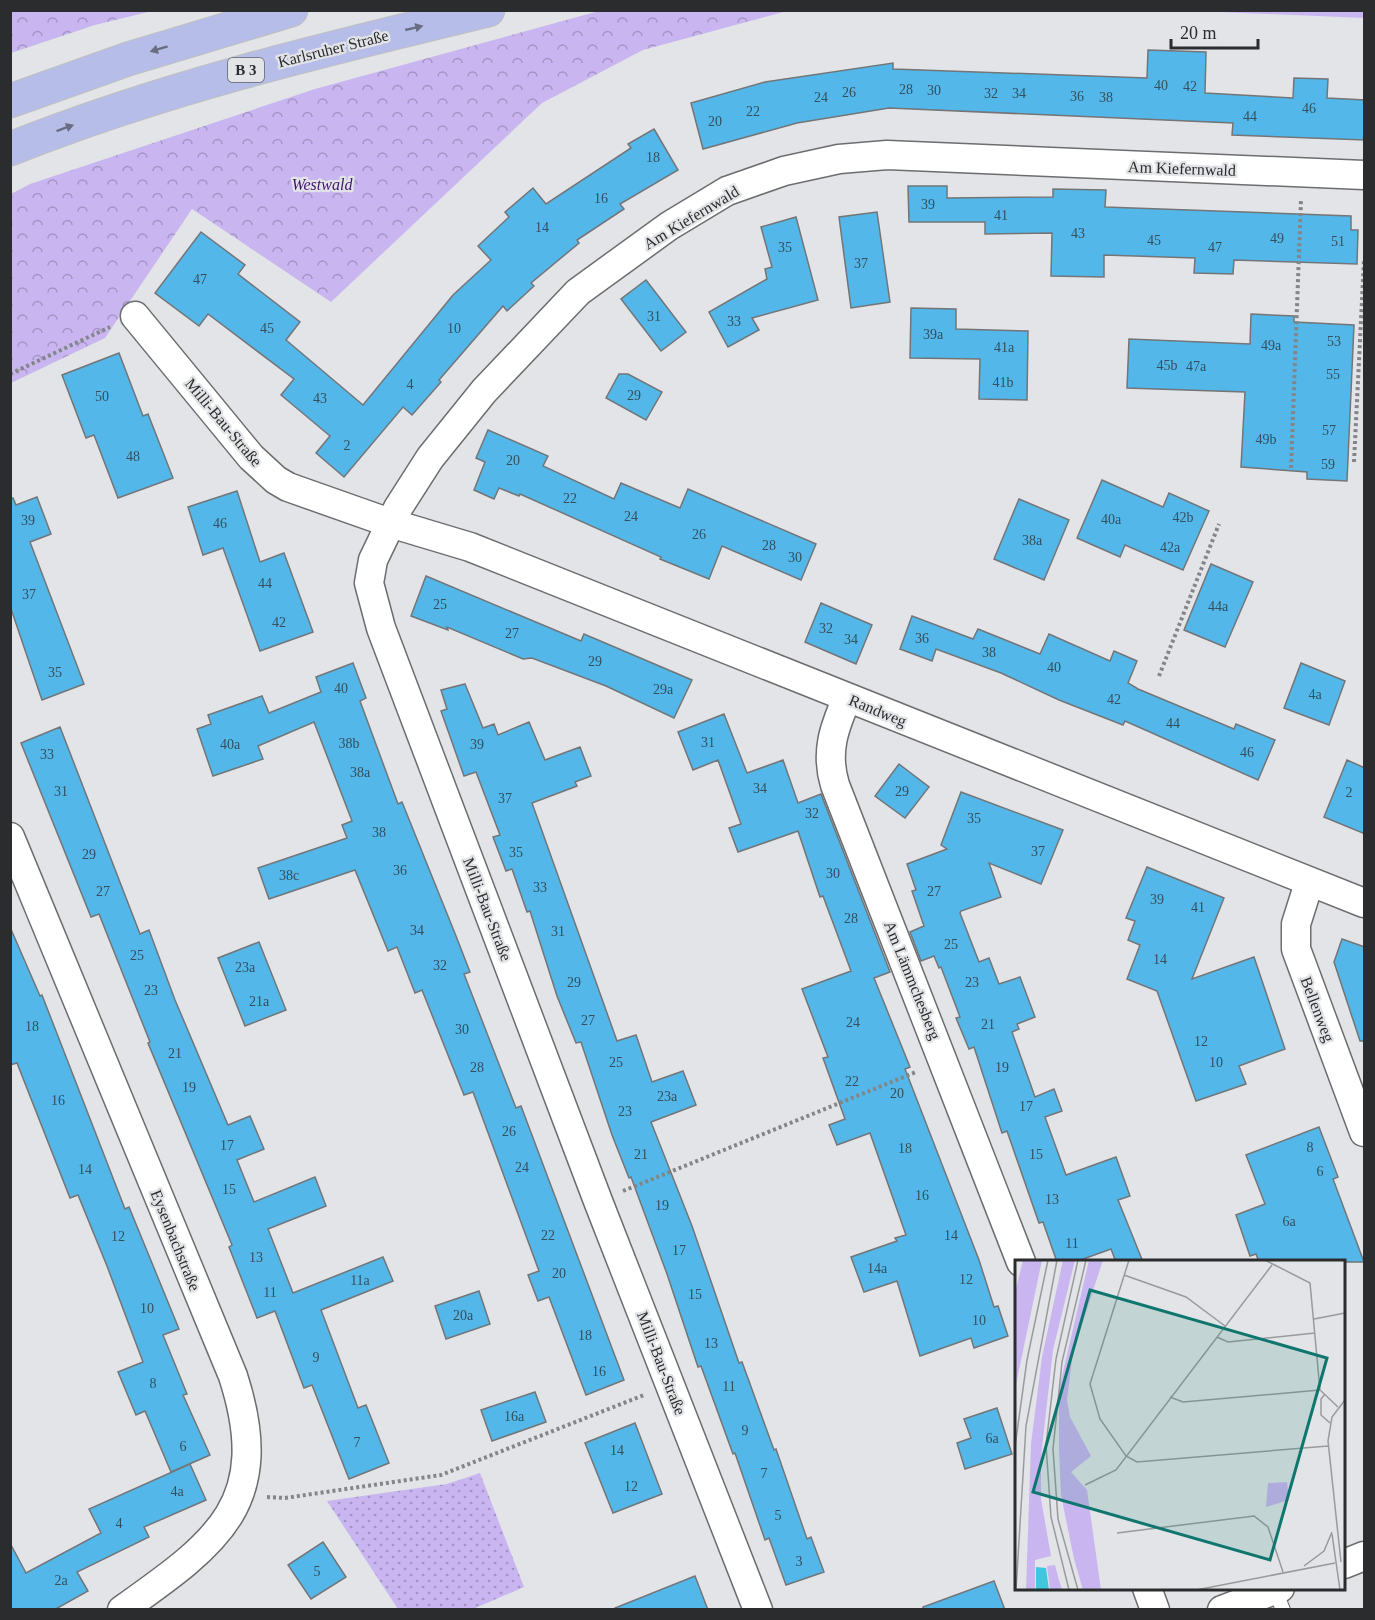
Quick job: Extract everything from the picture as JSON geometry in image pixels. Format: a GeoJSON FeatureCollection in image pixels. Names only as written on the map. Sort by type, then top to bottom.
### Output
{"type":"FeatureCollection","features":[{"type":"Feature","properties":{"kind":"main road"},"geometry":{"type":"LineString","coordinates":[[10,101],[128,59],[291,10]]}},
{"type":"Feature","properties":{"kind":"main road","name":"Karlsruher Straße"},"geometry":{"type":"LineString","coordinates":[[10,150],[129,105],[218,78],[488,10]]}},
{"type":"Feature","properties":{"kind":"street","name":"Am Kiefernwald"},"geometry":{"type":"LineString","coordinates":[[390,523],[444,441],[484,392],[578,292],[669,226],[727,191],[784,171],[839,159],[887,155],[1365,175]]}},
{"type":"Feature","properties":{"kind":"street","name":"Milli-Bau-Straße"},"geometry":{"type":"LineString","coordinates":[[135,316],[251,457],[276,480],[300,492],[390,523],[371,570],[369,583],[374,609],[598,1201],[758,1610]]}},
{"type":"Feature","properties":{"kind":"street","name":"Randweg"},"geometry":{"type":"LineString","coordinates":[[390,523],[470,547],[1309,883],[1365,903]]}},
{"type":"Feature","properties":{"kind":"street","name":"Am Lämmchesberg"},"geometry":{"type":"LineString","coordinates":[[847,698],[831,740],[831,770],[1020,1260]]}},
{"type":"Feature","properties":{"kind":"street","name":"Eysenbachstraße"},"geometry":{"type":"LineString","coordinates":[[10,837],[233,1376],[242,1404],[248,1440],[241,1490],[224,1522],[204,1548],[122,1610]]}},
{"type":"Feature","properties":{"kind":"street","name":"Bellenweg"},"geometry":{"type":"LineString","coordinates":[[1309,883],[1296,924],[1296,949],[1365,1132]]}},
{"type":"Feature","properties":{"kind":"street"},"geometry":{"type":"LineString","coordinates":[[1345,1564],[1365,1556]]}},
{"type":"Feature","properties":{"kind":"street"},"geometry":{"type":"LineString","coordinates":[[1147,1590],[1155,1610]]}},
{"type":"Feature","properties":{"kind":"street"},"geometry":{"type":"LineString","coordinates":[[1222,1610],[1279,1596]]}},
{"type":"Feature","properties":{"kind":"path"},"geometry":{"type":"LineString","coordinates":[[1291,468],[1302,172]]}},
{"type":"Feature","properties":{"kind":"path"},"geometry":{"type":"LineString","coordinates":[[1354,462],[1365,260]]}},
{"type":"Feature","properties":{"kind":"path"},"geometry":{"type":"LineString","coordinates":[[10,374],[135,316]]}},
{"type":"Feature","properties":{"kind":"path"},"geometry":{"type":"LineString","coordinates":[[1160,676],[1219,524]]}},
{"type":"Feature","properties":{"kind":"path"},"geometry":{"type":"LineString","coordinates":[[598,1201],[944,1060]]}},
{"type":"Feature","properties":{"kind":"path"},"geometry":{"type":"LineString","coordinates":[[241,1490],[285,1498],[441,1476],[670,1385]]}},
{"type":"Feature","properties":{"kind":"green space"},"geometry":{"type":"Polygon","coordinates":[[[1196,10],[1364,10],[1364,18],[1196,11],[1196,10]]]}},
{"type":"Feature","properties":{"kind":"green space"},"geometry":{"type":"Polygon","coordinates":[[[10,11],[152,11],[95,25],[11,53],[10,11]]]}},
{"type":"Feature","properties":{"kind":"green space","name":"Westwald"},"geometry":{"type":"Polygon","coordinates":[[[599,11],[787,11],[643,50],[542,103],[331,302],[192,209],[105,338],[11,383],[11,194],[30,184],[315,89],[599,11]]]}},
{"type":"Feature","properties":{"kind":"green space"},"geometry":{"type":"Polygon","coordinates":[[[480,1473],[524,1587],[473,1609],[398,1609],[327,1501],[447,1484],[480,1473]]]}},
{"type":"Feature","properties":{"kind":"building"},"geometry":{"type":"Polygon","coordinates":[[[1148,50],[1206,52],[1205,93],[1293,98],[1294,78],[1328,79],[1327,98],[1365,100],[1365,140],[1232,135],[1233,123],[889,108],[797,123],[703,149],[691,103],[765,82],[893,63],[893,69],[1147,78],[1148,50]]]}},
{"type":"Feature","properties":{"kind":"building"},"geometry":{"type":"Polygon","coordinates":[[[654,129],[678,170],[620,204],[624,209],[577,240],[579,243],[531,283],[534,286],[507,311],[503,306],[412,415],[403,407],[344,477],[316,453],[330,436],[281,395],[294,379],[208,314],[199,326],[155,293],[201,232],[245,265],[238,274],[300,322],[286,340],[363,405],[453,295],[491,260],[478,246],[509,217],[505,212],[533,188],[546,204],[631,148],[628,144],[654,129]]]}},
{"type":"Feature","properties":{"kind":"building"},"geometry":{"type":"Polygon","coordinates":[[[908,186],[947,186],[947,198],[1053,197],[1053,189],[1106,190],[1105,207],[1351,216],[1351,230],[1358,230],[1357,264],[1234,260],[1233,274],[1194,273],[1195,258],[1104,255],[1104,277],[1051,276],[1052,233],[985,234],[985,222],[909,222],[908,186]]]}},
{"type":"Feature","properties":{"kind":"building"},"geometry":{"type":"Polygon","coordinates":[[[877,212],[890,302],[851,308],[839,217],[877,212]]]}},
{"type":"Feature","properties":{"kind":"building"},"geometry":{"type":"Polygon","coordinates":[[[796,217],[818,300],[752,318],[759,330],[728,347],[709,312],[767,279],[765,269],[772,267],[761,227],[796,217]]]}},
{"type":"Feature","properties":{"kind":"building"},"geometry":{"type":"Polygon","coordinates":[[[646,280],[686,332],[661,351],[621,299],[646,280]]]}},
{"type":"Feature","properties":{"kind":"building"},"geometry":{"type":"Polygon","coordinates":[[[911,308],[956,309],[956,329],[1028,331],[1027,400],[979,399],[980,359],[910,358],[911,308]]]}},
{"type":"Feature","properties":{"kind":"building"},"geometry":{"type":"Polygon","coordinates":[[[1251,314],[1294,316],[1294,322],[1354,325],[1347,481],[1307,479],[1307,472],[1241,467],[1245,392],[1127,388],[1129,339],[1250,344],[1251,314]]]}},
{"type":"Feature","properties":{"kind":"building"},"geometry":{"type":"Polygon","coordinates":[[[119,353],[143,416],[148,414],[173,478],[118,498],[94,435],[86,438],[62,375],[119,353]]]}},
{"type":"Feature","properties":{"kind":"building"},"geometry":{"type":"Polygon","coordinates":[[[619,374],[628,374],[662,392],[646,420],[606,398],[619,374]]]}},
{"type":"Feature","properties":{"kind":"building"},"geometry":{"type":"Polygon","coordinates":[[[488,430],[548,456],[543,466],[614,499],[621,483],[680,508],[688,489],[816,544],[801,580],[722,546],[709,579],[660,559],[661,557],[520,494],[519,496],[499,488],[494,499],[474,490],[485,462],[476,458],[488,430]]]}},
{"type":"Feature","properties":{"kind":"building"},"geometry":{"type":"Polygon","coordinates":[[[1102,480],[1163,507],[1169,493],[1209,511],[1183,570],[1125,545],[1120,557],[1077,538],[1102,480]]]}},
{"type":"Feature","properties":{"kind":"building"},"geometry":{"type":"Polygon","coordinates":[[[237,491],[260,562],[284,553],[313,632],[260,651],[223,548],[203,555],[188,507],[237,491]]]}},
{"type":"Feature","properties":{"kind":"building"},"geometry":{"type":"Polygon","coordinates":[[[37,497],[51,534],[30,542],[84,684],[42,700],[10,606],[10,498],[13,498],[16,505],[37,497]]]}},
{"type":"Feature","properties":{"kind":"building"},"geometry":{"type":"Polygon","coordinates":[[[1019,499],[1069,520],[1044,580],[994,559],[1019,499]]]}},
{"type":"Feature","properties":{"kind":"building"},"geometry":{"type":"Polygon","coordinates":[[[1211,564],[1253,582],[1225,647],[1184,630],[1211,564]]]}},
{"type":"Feature","properties":{"kind":"building"},"geometry":{"type":"Polygon","coordinates":[[[426,576],[581,641],[584,634],[692,680],[674,718],[606,686],[532,658],[523,659],[447,627],[448,630],[411,616],[426,576]]]}},
{"type":"Feature","properties":{"kind":"building"},"geometry":{"type":"Polygon","coordinates":[[[821,603],[872,625],[856,664],[805,642],[821,603]]]}},
{"type":"Feature","properties":{"kind":"building"},"geometry":{"type":"Polygon","coordinates":[[[912,616],[973,639],[978,629],[1040,654],[1049,634],[1110,661],[1114,651],[1137,661],[1128,683],[1138,689],[1234,729],[1236,724],[1275,740],[1258,780],[1125,721],[1123,725],[1059,700],[1001,673],[936,649],[932,661],[900,649],[912,616]]]}},
{"type":"Feature","properties":{"kind":"building"},"geometry":{"type":"Polygon","coordinates":[[[353,663],[366,698],[360,701],[398,804],[402,802],[456,936],[470,972],[464,974],[516,1108],[521,1106],[624,1380],[586,1395],[549,1297],[538,1301],[528,1275],[539,1271],[473,1092],[464,1095],[422,990],[415,993],[397,947],[388,951],[355,870],[269,899],[258,868],[347,838],[342,825],[352,821],[314,722],[258,746],[263,759],[213,776],[197,729],[211,724],[208,715],[262,696],[269,713],[321,692],[316,677],[353,663]]]}},
{"type":"Feature","properties":{"kind":"building"},"geometry":{"type":"Polygon","coordinates":[[[1301,663],[1345,681],[1329,725],[1284,708],[1301,663]]]}},
{"type":"Feature","properties":{"kind":"building"},"geometry":{"type":"Polygon","coordinates":[[[465,684],[483,728],[494,724],[498,735],[529,722],[545,760],[580,747],[591,776],[575,782],[577,786],[532,803],[617,1041],[636,1035],[652,1082],[683,1071],[696,1105],[651,1122],[692,1226],[739,1363],[742,1362],[774,1450],[776,1449],[807,1539],[811,1537],[824,1572],[786,1585],[769,1538],[765,1540],[735,1453],[733,1454],[701,1366],[698,1367],[631,1177],[629,1178],[612,1135],[581,1042],[576,1043],[557,996],[530,911],[527,912],[512,869],[506,871],[493,837],[500,835],[476,772],[464,776],[441,711],[447,709],[441,690],[465,684]]]}},
{"type":"Feature","properties":{"kind":"building"},"geometry":{"type":"Polygon","coordinates":[[[724,714],[747,773],[783,760],[798,803],[821,794],[890,972],[874,978],[910,1067],[905,1069],[979,1260],[994,1307],[998,1306],[1008,1336],[974,1348],[971,1338],[920,1356],[897,1281],[864,1292],[851,1257],[897,1241],[895,1238],[906,1235],[870,1133],[837,1145],[829,1125],[845,1119],[823,1058],[828,1057],[802,989],[851,971],[823,896],[820,897],[798,831],[738,852],[729,828],[741,824],[718,760],[693,770],[678,732],[724,714]]]}},
{"type":"Feature","properties":{"kind":"building"},"geometry":{"type":"Polygon","coordinates":[[[60,727],[140,934],[149,930],[175,1000],[228,1125],[250,1116],[264,1149],[237,1160],[254,1202],[315,1177],[326,1206],[268,1229],[293,1293],[383,1257],[393,1281],[321,1310],[358,1408],[366,1405],[389,1463],[349,1479],[312,1385],[304,1388],[275,1311],[257,1318],[229,1247],[232,1245],[148,1043],[150,1042],[99,914],[91,917],[21,743],[60,727]]]}},
{"type":"Feature","properties":{"kind":"building"},"geometry":{"type":"Polygon","coordinates":[[[1347,760],[1365,768],[1365,834],[1324,817],[1347,760]]]}},
{"type":"Feature","properties":{"kind":"building"},"geometry":{"type":"Polygon","coordinates":[[[899,764],[929,787],[905,818],[875,796],[899,764]]]}},
{"type":"Feature","properties":{"kind":"building"},"geometry":{"type":"Polygon","coordinates":[[[961,792],[1063,830],[1041,884],[989,863],[1001,897],[960,913],[979,962],[989,958],[999,984],[1020,977],[1035,1017],[1017,1024],[1019,1029],[1012,1032],[1035,1097],[1054,1089],[1062,1111],[1045,1117],[1066,1175],[1116,1157],[1130,1196],[1118,1200],[1142,1260],[1115,1260],[1111,1249],[1081,1260],[1056,1260],[1043,1222],[1039,1223],[1007,1131],[1002,1133],[974,1047],[969,1049],[956,1018],[960,1017],[941,967],[939,968],[934,956],[921,961],[910,932],[924,926],[912,891],[916,890],[907,864],[947,849],[941,845],[961,792]]]}},
{"type":"Feature","properties":{"kind":"building"},"geometry":{"type":"Polygon","coordinates":[[[1147,867],[1224,898],[1192,979],[1254,957],[1285,1049],[1239,1066],[1246,1084],[1196,1101],[1157,991],[1127,979],[1140,945],[1128,940],[1135,921],[1126,918],[1147,867]]]}},
{"type":"Feature","properties":{"kind":"building"},"geometry":{"type":"Polygon","coordinates":[[[10,927],[40,996],[42,995],[125,1209],[129,1207],[179,1329],[163,1335],[187,1394],[183,1395],[210,1455],[171,1472],[145,1411],[136,1415],[118,1372],[143,1362],[107,1266],[78,1195],[70,1198],[17,1063],[10,1065],[10,927]]]}},
{"type":"Feature","properties":{"kind":"building"},"geometry":{"type":"Polygon","coordinates":[[[1342,939],[1365,947],[1365,1041],[1360,1041],[1334,962],[1342,939]]]}},
{"type":"Feature","properties":{"kind":"building"},"geometry":{"type":"Polygon","coordinates":[[[259,942],[286,1010],[245,1026],[218,958],[259,942]]]}},
{"type":"Feature","properties":{"kind":"building"},"geometry":{"type":"Polygon","coordinates":[[[1319,1127],[1338,1177],[1333,1179],[1364,1262],[1258,1260],[1256,1254],[1250,1256],[1236,1215],[1265,1204],[1246,1155],[1319,1127]]]}},
{"type":"Feature","properties":{"kind":"building"},"geometry":{"type":"Polygon","coordinates":[[[479,1291],[490,1324],[446,1339],[435,1306],[479,1291]]]}},
{"type":"Feature","properties":{"kind":"building"},"geometry":{"type":"Polygon","coordinates":[[[535,1392],[546,1422],[492,1441],[481,1410],[535,1392]]]}},
{"type":"Feature","properties":{"kind":"building"},"geometry":{"type":"Polygon","coordinates":[[[997,1408],[1012,1454],[965,1469],[957,1443],[971,1438],[964,1419],[997,1408]]]}},
{"type":"Feature","properties":{"kind":"building"},"geometry":{"type":"Polygon","coordinates":[[[635,1423],[662,1494],[613,1513],[585,1443],[635,1423]]]}},
{"type":"Feature","properties":{"kind":"building"},"geometry":{"type":"Polygon","coordinates":[[[190,1464],[206,1500],[144,1527],[149,1537],[77,1572],[88,1591],[54,1610],[10,1610],[10,1543],[26,1573],[101,1533],[89,1509],[190,1464]]]}},
{"type":"Feature","properties":{"kind":"building"},"geometry":{"type":"Polygon","coordinates":[[[323,1542],[346,1577],[311,1599],[288,1565],[323,1542]]]}},
{"type":"Feature","properties":{"kind":"building"},"geometry":{"type":"Polygon","coordinates":[[[695,1576],[708,1610],[615,1610],[615,1608],[695,1576]]]}},
{"type":"Feature","properties":{"kind":"building"},"geometry":{"type":"Polygon","coordinates":[[[994,1581],[1005,1610],[923,1610],[923,1607],[994,1581]]]}}]}
